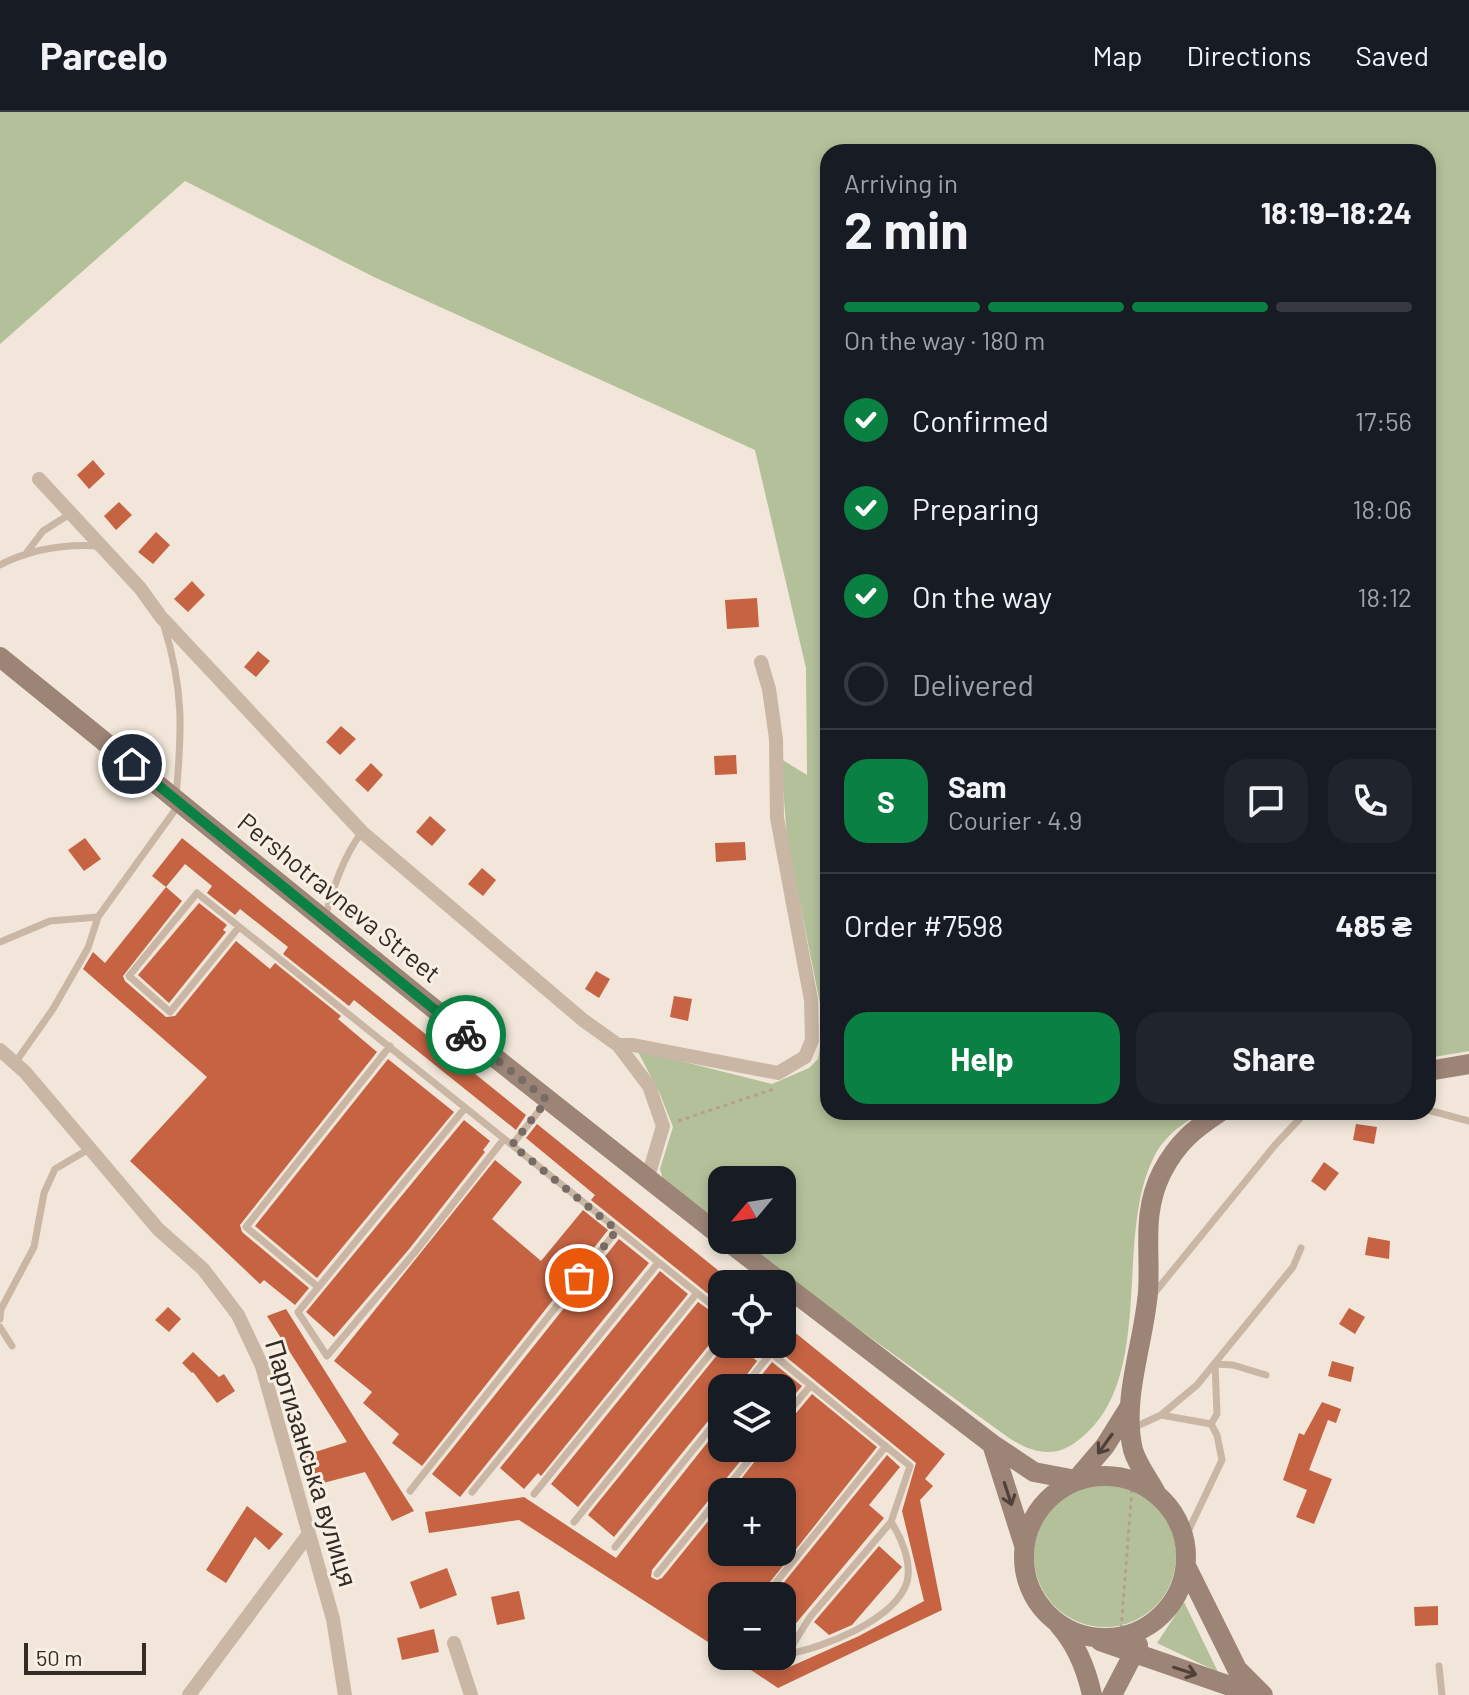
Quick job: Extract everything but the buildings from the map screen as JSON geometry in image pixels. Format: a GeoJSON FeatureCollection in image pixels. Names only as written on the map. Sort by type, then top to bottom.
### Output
{"type":"FeatureCollection","features":[{"type":"Feature","properties":{"kind":"street"},"geometry":{"type":"LineString","coordinates":[[39,479],[140,588],[161,617],[362,832],[583,1020],[618,1045],[649,1086],[663,1126],[647,1180]]}},
{"type":"Feature","properties":{"kind":"street","name":"Pershotravneva Street"},"geometry":{"type":"LineString","coordinates":[[0,657],[708,1227]]}},
{"type":"Feature","properties":{"kind":"street"},"geometry":{"type":"LineString","coordinates":[[618,1045],[633,1045],[778,1073],[805,1057],[812,1040],[811,1000],[777,818],[773,713],[761,662]]}},
{"type":"Feature","properties":{"kind":"street","name":"Партизанська вулиця"},"geometry":{"type":"LineString","coordinates":[[0,1050],[15,1063],[158,1229],[203,1269],[238,1315],[262,1366],[333,1619],[345,1695]]}},
{"type":"Feature","properties":{"kind":"street"},"geometry":{"type":"LineString","coordinates":[[1436,1070],[1469,1064]]}},
{"type":"Feature","properties":{"kind":"street"},"geometry":{"type":"LineString","coordinates":[[1112,1695],[1127,1646],[1153,1623],[1179,1593],[1186,1566],[1185,1538],[1173,1512],[1156,1493],[1134,1452],[1130,1406],[1148,1291],[1146,1227],[1161,1174],[1188,1133],[1208,1120]]}},
{"type":"Feature","properties":{"kind":"street","name":"Pershotravneva Street"},"geometry":{"type":"LineString","coordinates":[[744,1254],[992,1444],[1034,1472],[1076,1480],[1097,1475],[1131,1479]]}},
{"type":"Feature","properties":{"kind":"street"},"geometry":{"type":"LineString","coordinates":[[1024,1545],[1038,1509],[1051,1496],[1076,1480],[1105,1446],[1130,1406]]}},
{"type":"Feature","properties":{"kind":"street"},"geometry":{"type":"LineString","coordinates":[[992,1444],[1024,1545],[1028,1582],[1037,1601],[1071,1638],[1085,1666],[1092,1695]]}},
{"type":"Feature","properties":{"kind":"street"},"geometry":{"type":"LineString","coordinates":[[1131,1479],[1156,1493]]}},
{"type":"Feature","properties":{"kind":"street"},"geometry":{"type":"LineString","coordinates":[[189,1695],[308,1535]]}},
{"type":"Feature","properties":{"kind":"street"},"geometry":{"type":"LineString","coordinates":[[1186,1566],[1237,1669],[1263,1695]]}},
{"type":"Feature","properties":{"kind":"street"},"geometry":{"type":"LineString","coordinates":[[1056,1622],[1085,1636],[1127,1646],[1256,1695]]}},
{"type":"Feature","properties":{"kind":"street"},"geometry":{"type":"LineString","coordinates":[[454,1643],[471,1695]]}},
{"type":"Feature","properties":{"kind":"lane"},"geometry":{"type":"LineString","coordinates":[[26,554],[43,531],[70,514]]}},
{"type":"Feature","properties":{"kind":"lane"},"geometry":{"type":"LineString","coordinates":[[0,565],[26,554],[60,546],[98,546]]}},
{"type":"Feature","properties":{"kind":"lane"},"geometry":{"type":"LineString","coordinates":[[15,1063],[60,997],[88,948],[98,917],[178,801],[182,720],[173,660],[161,617]]}},
{"type":"Feature","properties":{"kind":"lane"},"geometry":{"type":"LineString","coordinates":[[324,920],[335,883],[362,832]]}},
{"type":"Feature","properties":{"kind":"lane"},"geometry":{"type":"LineString","coordinates":[[239,927],[170,1012],[129,976],[197,893],[708,1302]]}},
{"type":"Feature","properties":{"kind":"lane"},"geometry":{"type":"LineString","coordinates":[[0,942],[50,921],[98,917]]}},
{"type":"Feature","properties":{"kind":"lane"},"geometry":{"type":"LineString","coordinates":[[318,1287],[246,1227],[390,1046]]}},
{"type":"Feature","properties":{"kind":"lane"},"geometry":{"type":"LineString","coordinates":[[512,1145],[547,1100]]}},
{"type":"Feature","properties":{"kind":"lane"},"geometry":{"type":"LineString","coordinates":[[465,1108],[298,1312],[327,1356],[415,1252],[504,1139]]}},
{"type":"Feature","properties":{"kind":"lane"},"geometry":{"type":"LineString","coordinates":[[1436,1112],[1469,1121]]}},
{"type":"Feature","properties":{"kind":"lane"},"geometry":{"type":"LineString","coordinates":[[1148,1291],[1156,1291],[1298,1120]]}},
{"type":"Feature","properties":{"kind":"lane"},"geometry":{"type":"LineString","coordinates":[[0,1319],[1,1309],[34,1247],[44,1193],[55,1169],[90,1148]]}},
{"type":"Feature","properties":{"kind":"lane"},"geometry":{"type":"LineString","coordinates":[[410,1491],[617,1230]]}},
{"type":"Feature","properties":{"kind":"lane"},"geometry":{"type":"LineString","coordinates":[[1131,1428],[1161,1415],[1190,1392],[1293,1267],[1301,1248]]}},
{"type":"Feature","properties":{"kind":"lane"},"geometry":{"type":"LineString","coordinates":[[472,1492],[658,1263]]}},
{"type":"Feature","properties":{"kind":"lane"},"geometry":{"type":"LineString","coordinates":[[534,1494],[697,1293]]}},
{"type":"Feature","properties":{"kind":"lane"},"geometry":{"type":"LineString","coordinates":[[0,1327],[12,1346]]}},
{"type":"Feature","properties":{"kind":"lane"},"geometry":{"type":"LineString","coordinates":[[574,1522],[708,1356]]}},
{"type":"Feature","properties":{"kind":"lane"},"geometry":{"type":"LineString","coordinates":[[754,1374],[767,1358]]}},
{"type":"Feature","properties":{"kind":"lane"},"geometry":{"type":"LineString","coordinates":[[777,1358],[910,1466],[891,1522],[810,1617],[787,1654],[809,1650],[886,1612],[907,1581],[907,1564],[899,1535],[891,1522]]}},
{"type":"Feature","properties":{"kind":"lane"},"geometry":{"type":"LineString","coordinates":[[1215,1364],[1233,1365],[1266,1375]]}},
{"type":"Feature","properties":{"kind":"lane"},"geometry":{"type":"LineString","coordinates":[[1211,1424],[1217,1414],[1215,1364]]}},
{"type":"Feature","properties":{"kind":"lane"},"geometry":{"type":"LineString","coordinates":[[796,1403],[811,1385]]}},
{"type":"Feature","properties":{"kind":"lane"},"geometry":{"type":"LineString","coordinates":[[1161,1415],[1211,1424]]}},
{"type":"Feature","properties":{"kind":"lane"},"geometry":{"type":"LineString","coordinates":[[1185,1538],[1222,1460],[1217,1435],[1211,1424]]}},
{"type":"Feature","properties":{"kind":"lane"},"geometry":{"type":"LineString","coordinates":[[615,1547],[708,1431]]}},
{"type":"Feature","properties":{"kind":"lane"},"geometry":{"type":"LineString","coordinates":[[776,1582],[886,1446]]}},
{"type":"Feature","properties":{"kind":"lane"},"geometry":{"type":"LineString","coordinates":[[735,1478],[748,1462]]}},
{"type":"Feature","properties":{"kind":"lane"},"geometry":{"type":"LineString","coordinates":[[657,1574],[708,1511]]}},
{"type":"Feature","properties":{"kind":"lane"},"geometry":{"type":"LineString","coordinates":[[1439,1666],[1442,1695]]}},
{"type":"Feature","properties":{"kind":"path"},"geometry":{"type":"LineString","coordinates":[[663,1126],[764,1094],[788,1083]]}},
{"type":"Feature","properties":{"kind":"path"},"geometry":{"type":"LineString","coordinates":[[1127,1646],[1131,1479]]}},
{"type":"Feature","properties":{"kind":"green space"},"geometry":{"type":"Polygon","coordinates":[[[0,112],[1469,112],[1469,1051],[1436,1057],[1436,144],[820,144],[820,1003],[787,839],[781,759],[807,775],[806,668],[755,450],[374,277],[185,181],[0,344],[0,112]]]}},
{"type":"Feature","properties":{"kind":"green space"},"geometry":{"type":"Polygon","coordinates":[[[820,1048],[820,1120],[1189,1120],[1167,1138],[1153,1159],[1142,1193],[1136,1230],[1126,1348],[1117,1385],[1101,1416],[1076,1442],[1059,1451],[1042,1452],[1009,1438],[796,1284],[796,1270],[777,1270],[755,1254],[796,1254],[796,1166],[708,1166],[708,1220],[666,1190],[660,1169],[673,1127],[637,1050],[772,1084],[809,1068],[818,1059],[820,1048]]]}},
{"type":"Feature","properties":{"kind":"green space"},"geometry":{"type":"Polygon","coordinates":[[[1105,1485],[1132,1490],[1155,1506],[1171,1529],[1176,1556],[1171,1583],[1155,1606],[1132,1622],[1105,1627],[1078,1622],[1055,1606],[1039,1583],[1034,1556],[1039,1529],[1055,1506],[1078,1490],[1105,1485]]]}},
{"type":"Feature","properties":{"kind":"green space"},"geometry":{"type":"Polygon","coordinates":[[[1184,1602],[1218,1672],[1157,1643],[1184,1602]]]}},
{"type":"Feature","properties":{"kind":"way so far"},"geometry":{"type":"LineString","coordinates":[[466,1035],[547,1100],[512,1145],[617,1230],[579,1278]]}},
{"type":"Feature","properties":{"kind":"route"},"geometry":{"type":"LineString","coordinates":[[132,764],[466,1035]]}}]}
